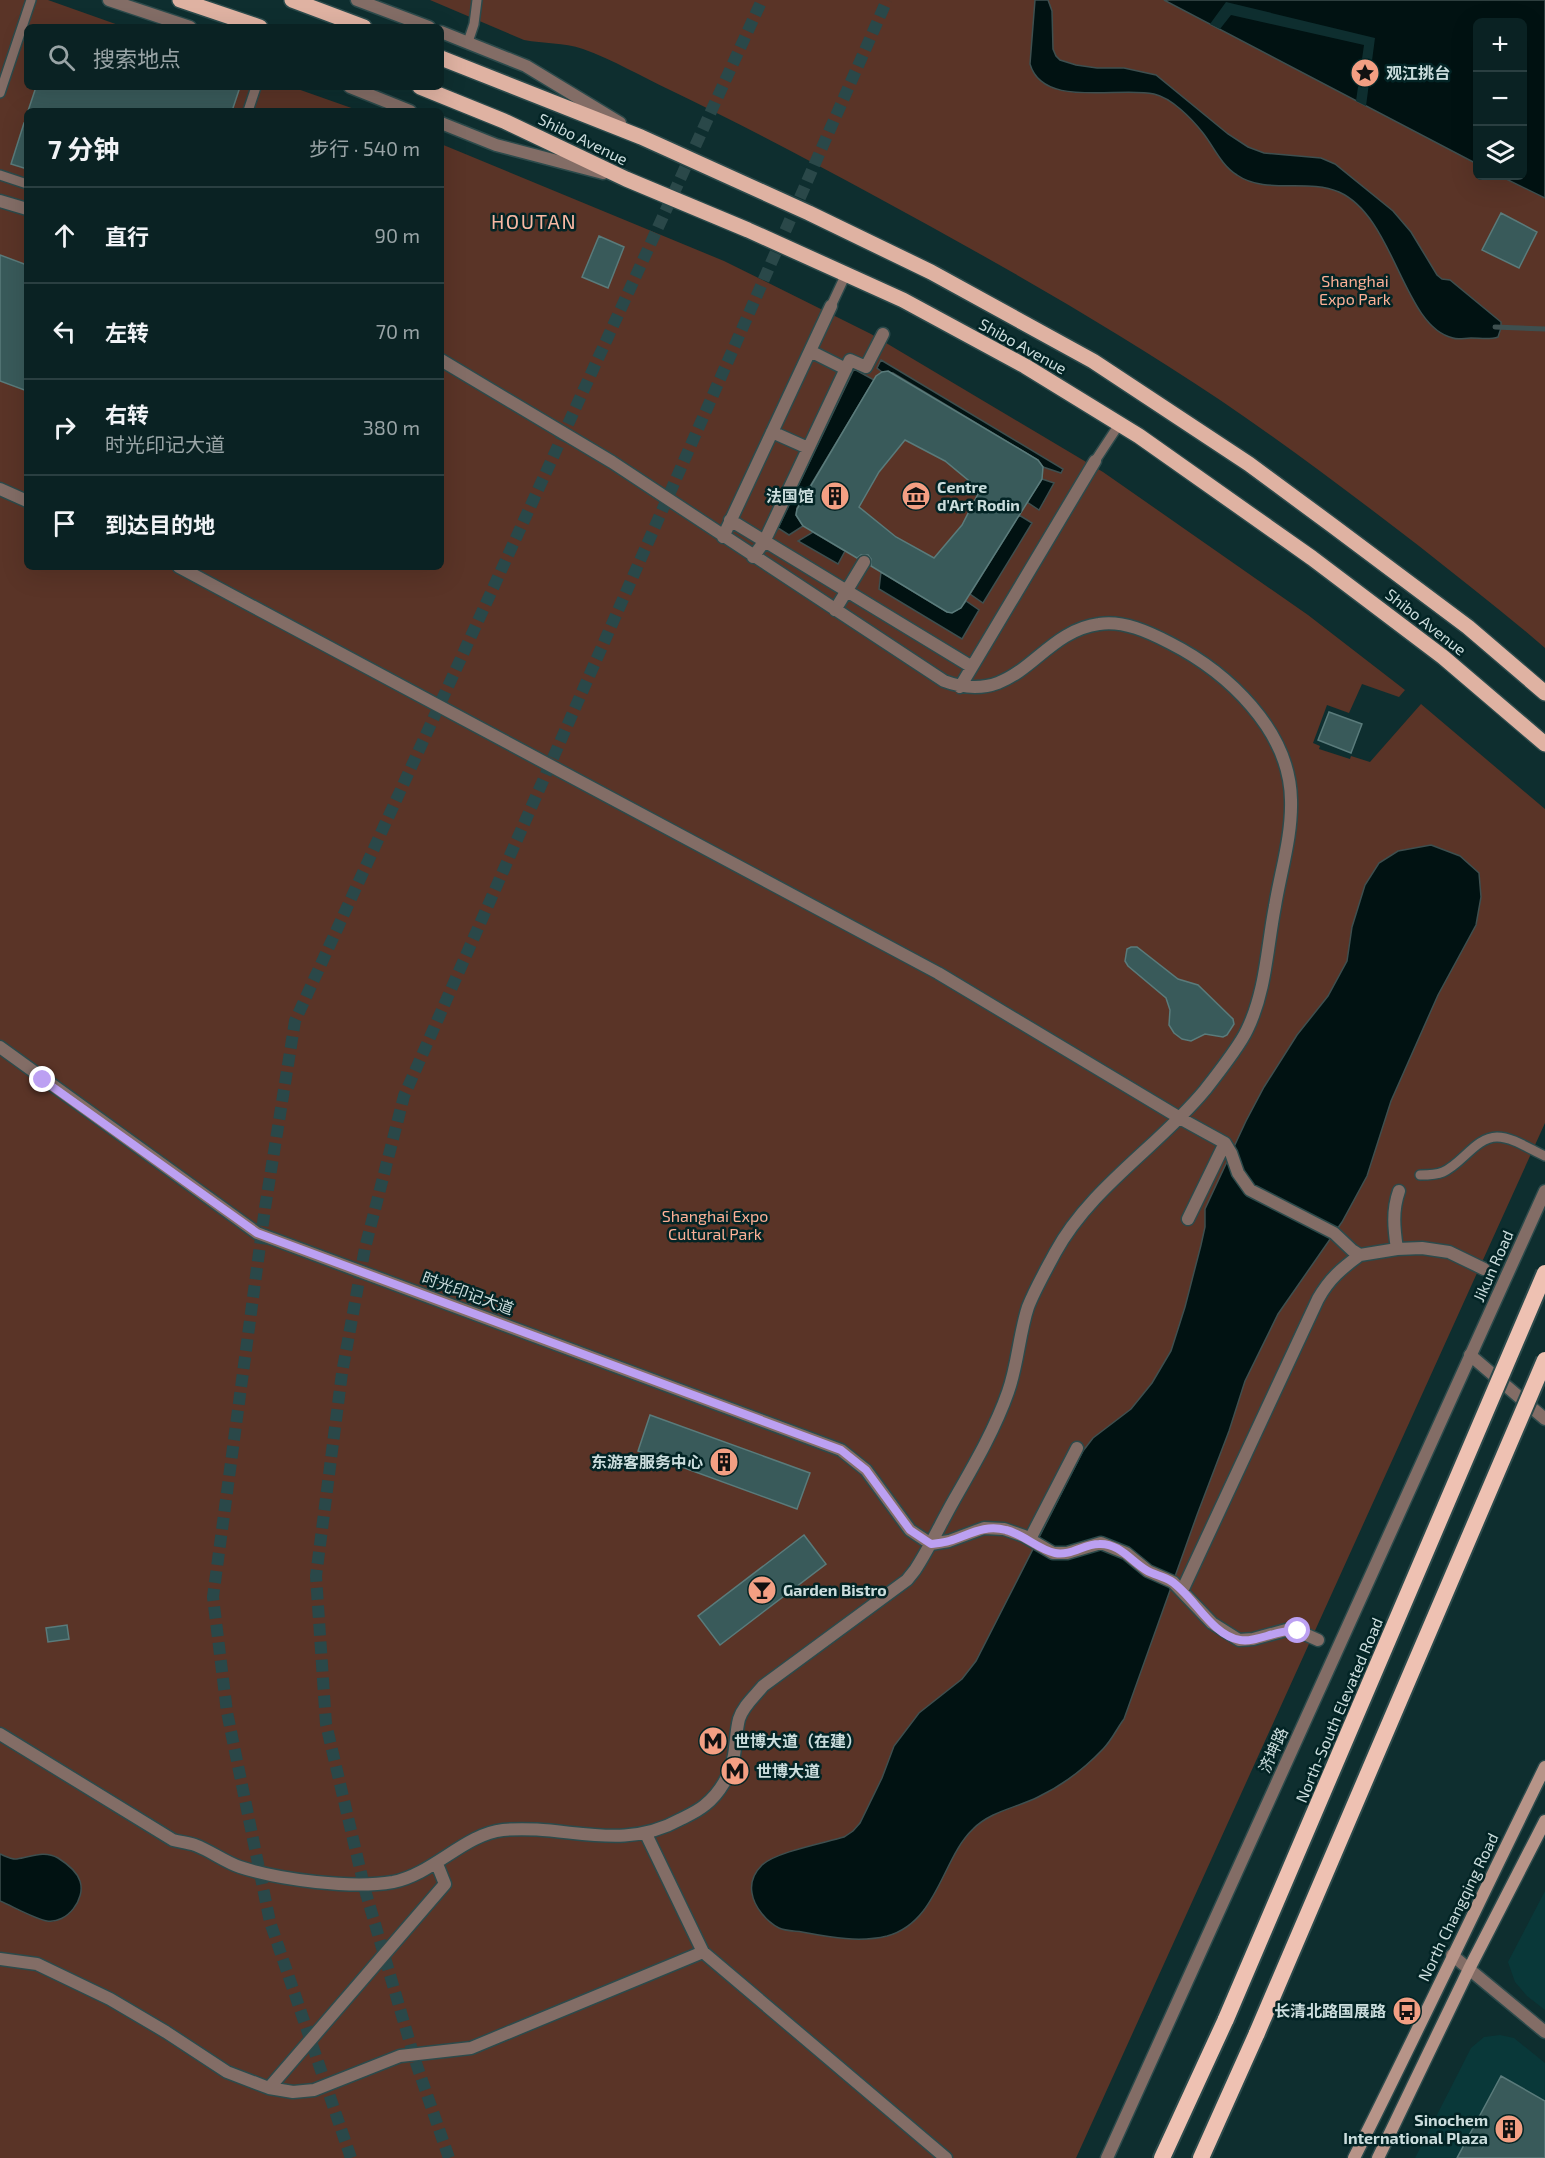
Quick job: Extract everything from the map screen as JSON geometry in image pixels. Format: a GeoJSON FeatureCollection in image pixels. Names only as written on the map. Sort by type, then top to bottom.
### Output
{"type":"FeatureCollection","features":[{"type":"Feature","properties":{"kind":"highway","name":"North-South Elevated Road"},"geometry":{"type":"LineString","coordinates":[[1162,2158],[1226,2019],[1545,1273]]}},
{"type":"Feature","properties":{"kind":"highway"},"geometry":{"type":"LineString","coordinates":[[1201,2158],[1262,2022],[1545,1360]]}},
{"type":"Feature","properties":{"kind":"main road"},"geometry":{"type":"LineString","coordinates":[[180,0],[251,24]]}},
{"type":"Feature","properties":{"kind":"main road"},"geometry":{"type":"LineString","coordinates":[[292,0],[356,24]]}},
{"type":"Feature","properties":{"kind":"main road","name":"Shibo Avenue"},"geometry":{"type":"LineString","coordinates":[[444,59],[641,137],[931,272],[1093,361],[1249,464],[1324,519],[1468,627],[1545,693]]}},
{"type":"Feature","properties":{"kind":"main road","name":"Shibo Avenue"},"geometry":{"type":"LineString","coordinates":[[427,90],[504,121],[626,179],[846,274],[913,305],[1025,366],[1120,423],[1266,525],[1443,657],[1545,744]]}},
{"type":"Feature","properties":{"kind":"main road","name":"North Changqing Road"},"geometry":{"type":"LineString","coordinates":[[1354,2158],[1545,1767]]}},
{"type":"Feature","properties":{"kind":"main road"},"geometry":{"type":"LineString","coordinates":[[1378,2158],[1545,1821]]}},
{"type":"Feature","properties":{"kind":"street"},"geometry":{"type":"LineString","coordinates":[[109,0],[181,24]]}},
{"type":"Feature","properties":{"kind":"street"},"geometry":{"type":"LineString","coordinates":[[357,0],[421,24]]}},
{"type":"Feature","properties":{"kind":"street"},"geometry":{"type":"LineString","coordinates":[[444,33],[526,66],[641,137]]}},
{"type":"Feature","properties":{"kind":"street"},"geometry":{"type":"LineString","coordinates":[[358,90],[402,108]]}},
{"type":"Feature","properties":{"kind":"street"},"geometry":{"type":"LineString","coordinates":[[444,124],[496,145],[626,179]]}},
{"type":"Feature","properties":{"kind":"street"},"geometry":{"type":"LineString","coordinates":[[0,201],[24,208]]}},
{"type":"Feature","properties":{"kind":"street"},"geometry":{"type":"LineString","coordinates":[[723,537],[831,306]]}},
{"type":"Feature","properties":{"kind":"street"},"geometry":{"type":"LineString","coordinates":[[753,557],[764,542],[850,360],[866,367],[883,333]]}},
{"type":"Feature","properties":{"kind":"street"},"geometry":{"type":"LineString","coordinates":[[810,351],[846,369]]}},
{"type":"Feature","properties":{"kind":"street"},"geometry":{"type":"LineString","coordinates":[[0,1734],[173,1840],[196,1845],[239,1867],[293,1879],[349,1884],[394,1881],[437,1864],[480,1836],[501,1830],[526,1829],[608,1836],[646,1834],[667,1827],[705,1805],[724,1783],[734,1757],[740,1717],[763,1686],[907,1580],[915,1570],[982,1450],[1008,1391],[1028,1307],[1057,1250],[1087,1209],[1204,1090],[1247,1030],[1263,980],[1275,904],[1289,841],[1291,784],[1285,764],[1270,732],[1250,704],[1222,676],[1194,656],[1167,641],[1131,626],[1102,623],[1080,629],[1060,640],[1009,679],[996,685],[980,688],[960,687],[933,674],[612,462],[444,362]]}},
{"type":"Feature","properties":{"kind":"street"},"geometry":{"type":"LineString","coordinates":[[772,432],[808,448]]}},
{"type":"Feature","properties":{"kind":"street"},"geometry":{"type":"LineString","coordinates":[[960,687],[1095,461]]}},
{"type":"Feature","properties":{"kind":"street"},"geometry":{"type":"LineString","coordinates":[[0,489],[24,500]]}},
{"type":"Feature","properties":{"kind":"street"},"geometry":{"type":"LineString","coordinates":[[730,520],[972,667]]}},
{"type":"Feature","properties":{"kind":"street"},"geometry":{"type":"LineString","coordinates":[[835,610],[864,562]]}},
{"type":"Feature","properties":{"kind":"street"},"geometry":{"type":"LineString","coordinates":[[185,570],[938,973],[1226,1143],[1238,1173],[1250,1190],[1334,1233],[1352,1250],[1360,1254]]}},
{"type":"Feature","properties":{"kind":"street","name":"时光印记大道"},"geometry":{"type":"LineString","coordinates":[[0,1047],[257,1233],[841,1450],[866,1470],[910,1530],[931,1544]]}},
{"type":"Feature","properties":{"kind":"street"},"geometry":{"type":"LineString","coordinates":[[1188,1219],[1226,1143]]}},
{"type":"Feature","properties":{"kind":"street"},"geometry":{"type":"LineString","coordinates":[[1397,1249],[1393,1207],[1398,1191]]}},
{"type":"Feature","properties":{"kind":"street","name":"Jikun Road"},"geometry":{"type":"LineString","coordinates":[[1470,1355],[1545,1191]]}},
{"type":"Feature","properties":{"kind":"street"},"geometry":{"type":"LineString","coordinates":[[1182,1591],[1318,1299],[1326,1283],[1339,1269],[1360,1254],[1422,1248],[1449,1252],[1484,1269]]}},
{"type":"Feature","properties":{"kind":"street"},"geometry":{"type":"LineString","coordinates":[[1470,1355],[1545,1419]]}},
{"type":"Feature","properties":{"kind":"street","name":"济坤路"},"geometry":{"type":"LineString","coordinates":[[1107,2158],[1470,1355]]}},
{"type":"Feature","properties":{"kind":"street"},"geometry":{"type":"LineString","coordinates":[[1030,1539],[1077,1448]]}},
{"type":"Feature","properties":{"kind":"street"},"geometry":{"type":"LineString","coordinates":[[931,1544],[949,1541],[984,1528],[1004,1529],[1030,1539],[1053,1552],[1067,1553],[1101,1543],[1126,1553],[1148,1571],[1173,1582],[1212,1623],[1239,1640],[1254,1639],[1286,1630],[1298,1631],[1318,1640]]}},
{"type":"Feature","properties":{"kind":"street"},"geometry":{"type":"LineString","coordinates":[[646,1834],[703,1952],[946,2158]]}},
{"type":"Feature","properties":{"kind":"street"},"geometry":{"type":"LineString","coordinates":[[269,2088],[445,1884],[437,1864]]}},
{"type":"Feature","properties":{"kind":"street"},"geometry":{"type":"LineString","coordinates":[[0,1959],[37,1964],[120,2005],[227,2072],[269,2088],[293,2092],[314,2090],[400,2056],[471,2048],[703,1952]]}},
{"type":"Feature","properties":{"kind":"street"},"geometry":{"type":"LineString","coordinates":[[1452,1955],[1545,2032]]}},
{"type":"Feature","properties":{"kind":"lane"},"geometry":{"type":"LineString","coordinates":[[0,93],[31,0]]}},
{"type":"Feature","properties":{"kind":"lane"},"geometry":{"type":"LineString","coordinates":[[468,42],[474,24],[477,0]]}},
{"type":"Feature","properties":{"kind":"lane"},"geometry":{"type":"LineString","coordinates":[[249,108],[255,90]]}},
{"type":"Feature","properties":{"kind":"lane"},"geometry":{"type":"LineString","coordinates":[[0,175],[24,183]]}},
{"type":"Feature","properties":{"kind":"lane"},"geometry":{"type":"LineString","coordinates":[[831,306],[846,274]]}},
{"type":"Feature","properties":{"kind":"lane"},"geometry":{"type":"LineString","coordinates":[[1095,461],[1120,423]]}},
{"type":"Feature","properties":{"kind":"lane"},"geometry":{"type":"LineString","coordinates":[[1420,1175],[1446,1171],[1484,1141],[1496,1137],[1507,1139],[1545,1156]]}},
{"type":"Feature","properties":{"kind":"shaded area"},"geometry":{"type":"Polygon","coordinates":[[[1035,0],[1048,0],[1052,11],[1053,49],[1060,60],[1076,65],[1124,68],[1156,75],[1228,134],[1248,147],[1264,153],[1321,158],[1335,164],[1393,211],[1411,232],[1437,275],[1442,279],[1450,280],[1501,322],[1498,337],[1457,339],[1436,330],[1422,314],[1410,294],[1373,224],[1358,205],[1339,192],[1314,186],[1274,185],[1248,181],[1231,171],[1193,122],[1175,104],[1161,96],[1139,92],[1084,93],[1050,87],[1038,78],[1030,64],[1035,0]]]}},
{"type":"Feature","properties":{"kind":"shaded area"},"geometry":{"type":"Polygon","coordinates":[[[1164,0],[1545,0],[1545,198],[1508,180],[1527,180],[1527,18],[1473,18],[1473,162],[1164,0]]]}},
{"type":"Feature","properties":{"kind":"shaded area"},"geometry":{"type":"Polygon","coordinates":[[[881,360],[1063,469],[1061,473],[1043,467],[1038,460],[893,373],[882,372],[877,368],[881,360]]]}},
{"type":"Feature","properties":{"kind":"shaded area"},"geometry":{"type":"Polygon","coordinates":[[[854,369],[874,380],[797,508],[796,515],[803,526],[789,535],[778,528],[854,369]]]}},
{"type":"Feature","properties":{"kind":"shaded area"},"geometry":{"type":"Polygon","coordinates":[[[1042,479],[1054,483],[1039,510],[1027,502],[1042,479]]]}},
{"type":"Feature","properties":{"kind":"shaded area"},"geometry":{"type":"Polygon","coordinates":[[[1019,515],[1032,523],[983,603],[970,594],[1019,515]]]}},
{"type":"Feature","properties":{"kind":"shaded area"},"geometry":{"type":"Polygon","coordinates":[[[813,532],[845,551],[838,564],[798,541],[813,532]]]}},
{"type":"Feature","properties":{"kind":"shaded area"},"geometry":{"type":"Polygon","coordinates":[[[881,572],[947,612],[958,610],[966,601],[979,610],[962,639],[879,589],[881,572]]]}},
{"type":"Feature","properties":{"kind":"shaded area"},"geometry":{"type":"Polygon","coordinates":[[[1431,845],[1460,856],[1479,873],[1481,897],[1476,925],[1438,995],[1391,1101],[1367,1176],[1342,1222],[1278,1314],[1245,1381],[1124,1719],[1106,1745],[1072,1776],[1030,1801],[988,1818],[973,1829],[962,1841],[928,1904],[904,1929],[887,1936],[855,1939],[781,1929],[774,1925],[755,1904],[752,1881],[755,1874],[762,1865],[778,1856],[844,1837],[853,1831],[860,1823],[882,1778],[894,1746],[919,1713],[962,1679],[976,1661],[1083,1451],[1093,1438],[1131,1409],[1152,1383],[1171,1351],[1201,1245],[1205,1227],[1205,1209],[1264,1087],[1297,1035],[1328,996],[1347,961],[1352,927],[1365,885],[1379,863],[1398,851],[1431,845]]]}},
{"type":"Feature","properties":{"kind":"shaded area"},"geometry":{"type":"Polygon","coordinates":[[[0,1854],[15,1859],[48,1855],[64,1862],[74,1871],[80,1881],[80,1895],[73,1909],[61,1919],[47,1921],[0,1901],[0,1854]]]}},
{"type":"Feature","properties":{"kind":"shaded area"},"geometry":{"type":"Polygon","coordinates":[[[1545,1891],[1545,2010],[1527,1996],[1515,1982],[1508,1962],[1545,1891]]]}},
{"type":"Feature","properties":{"kind":"shaded area"},"geometry":{"type":"Polygon","coordinates":[[[1500,2035],[1514,2038],[1545,2063],[1545,2158],[1415,2158],[1471,2048],[1484,2037],[1500,2035]]]}},
{"type":"Feature","properties":{"kind":"green space","name":"Shanghai Expo Cultural Park"},"geometry":{"type":"Polygon","coordinates":[[[0,0],[48,0],[116,24],[24,24],[24,90],[300,90],[352,108],[24,108],[24,570],[444,570],[444,145],[724,261],[871,334],[1103,472],[1308,615],[1405,690],[1399,697],[1362,684],[1349,713],[1327,705],[1313,743],[1320,746],[1319,749],[1350,759],[1351,756],[1370,762],[1421,704],[1545,809],[1545,1123],[1076,2158],[0,2158],[0,0]]]}},
{"type":"Feature","properties":{"kind":"green space","name":"Shanghai Expo Park"},"geometry":{"type":"Polygon","coordinates":[[[430,0],[1164,0],[1473,162],[1473,180],[1508,180],[1545,198],[1545,648],[1419,546],[1271,435],[1178,372],[1049,293],[823,168],[616,63],[576,47],[524,40],[430,0]]]}},
{"type":"Feature","properties":{"kind":"pier","name":"观江挑台"},"geometry":{"type":"Polygon","coordinates":[[[1226,2],[1375,38],[1366,106],[1356,101],[1364,45],[1231,15],[1220,29],[1210,24],[1226,2]]]}},
{"type":"Feature","properties":{"kind":"building"},"geometry":{"type":"Polygon","coordinates":[[[35,90],[239,90],[233,108],[29,108],[35,90]]]}},
{"type":"Feature","properties":{"kind":"building"},"geometry":{"type":"Polygon","coordinates":[[[24,123],[24,168],[11,164],[24,123]]]}},
{"type":"Feature","properties":{"kind":"building"},"geometry":{"type":"Polygon","coordinates":[[[1501,213],[1537,232],[1519,268],[1482,250],[1501,213]]]}},
{"type":"Feature","properties":{"kind":"building"},"geometry":{"type":"Polygon","coordinates":[[[599,236],[624,247],[608,288],[582,277],[599,236]]]}},
{"type":"Feature","properties":{"kind":"building"},"geometry":{"type":"Polygon","coordinates":[[[0,255],[24,264],[24,390],[0,381],[0,255]]]}},
{"type":"Feature","properties":{"kind":"building","name":"法国馆"},"geometry":{"type":"Polygon","coordinates":[[[888,371],[1038,460],[1043,467],[1042,479],[961,608],[952,613],[871,566],[871,559],[868,555],[861,555],[857,558],[803,526],[796,515],[797,509],[876,376],[888,371]],[[905,440],[879,472],[859,507],[896,537],[934,558],[962,525],[980,490],[945,461],[905,440]]]}},
{"type":"Feature","properties":{"kind":"building"},"geometry":{"type":"Polygon","coordinates":[[[1329,712],[1362,724],[1351,753],[1318,740],[1329,712]]]}},
{"type":"Feature","properties":{"kind":"building"},"geometry":{"type":"Polygon","coordinates":[[[1137,947],[1178,979],[1198,985],[1233,1019],[1234,1024],[1227,1035],[1223,1037],[1205,1034],[1191,1041],[1182,1039],[1174,1033],[1169,1025],[1170,1010],[1166,998],[1125,961],[1127,949],[1137,947]]]}},
{"type":"Feature","properties":{"kind":"building","name":"东游客服务中心"},"geometry":{"type":"Polygon","coordinates":[[[650,1415],[810,1473],[797,1509],[638,1451],[650,1415]]]}},
{"type":"Feature","properties":{"kind":"building","name":"Garden Bistro"},"geometry":{"type":"Polygon","coordinates":[[[804,1535],[826,1564],[720,1645],[698,1616],[804,1535]]]}},
{"type":"Feature","properties":{"kind":"building"},"geometry":{"type":"Polygon","coordinates":[[[67,1625],[69,1639],[48,1642],[46,1628],[67,1625]]]}},
{"type":"Feature","properties":{"kind":"building","name":"Sinochem International Plaza"},"geometry":{"type":"Polygon","coordinates":[[[1501,2076],[1545,2101],[1545,2158],[1457,2158],[1501,2076]]]}},
{"type":"Feature","properties":{"kind":"waterway"},"geometry":{"type":"LineString","coordinates":[[1495,327],[1545,329]]}},
{"type":"Feature","properties":{"kind":"tunnel"},"geometry":{"type":"LineString","coordinates":[[351,2158],[270,1922],[227,1712],[213,1597],[265,1208],[295,1021],[762,0]]}},
{"type":"Feature","properties":{"kind":"tunnel"},"geometry":{"type":"LineString","coordinates":[[449,2158],[415,2060],[365,1890],[326,1724],[316,1576],[342,1373],[365,1248],[404,1096],[887,0]]}},
{"type":"Feature","properties":{"kind":"place","name":"观江挑台"},"geometry":{"type":"Point","coordinates":[1365,73]}},
{"type":"Feature","properties":{"kind":"place","name":"法国馆"},"geometry":{"type":"Point","coordinates":[835,496]}},
{"type":"Feature","properties":{"kind":"place","name":"Centre d'Art Rodin"},"geometry":{"type":"Point","coordinates":[916,496]}},
{"type":"Feature","properties":{"kind":"place","name":"东游客服务中心"},"geometry":{"type":"Point","coordinates":[724,1462]}},
{"type":"Feature","properties":{"kind":"place","name":"Garden Bistro"},"geometry":{"type":"Point","coordinates":[762,1590]}},
{"type":"Feature","properties":{"kind":"place","name":"世博大道（在建）"},"geometry":{"type":"Point","coordinates":[713,1741]}},
{"type":"Feature","properties":{"kind":"place","name":"世博大道"},"geometry":{"type":"Point","coordinates":[735,1771]}},
{"type":"Feature","properties":{"kind":"place","name":"长清北路国展路"},"geometry":{"type":"Point","coordinates":[1407,2011]}},
{"type":"Feature","properties":{"kind":"place","name":"Sinochem International Plaza"},"geometry":{"type":"Point","coordinates":[1509,2129]}},
{"type":"Feature","properties":{"kind":"district","name":"HOUTAN"},"geometry":{"type":"Point","coordinates":[534,222]}},
{"type":"Feature","properties":{"kind":"route"},"geometry":{"type":"LineString","coordinates":[[43,1080],[257,1233],[841,1450],[866,1470],[910,1530],[931,1544],[949,1541],[984,1528],[1004,1529],[1024,1536],[1053,1552],[1067,1553],[1101,1543],[1126,1553],[1148,1571],[1173,1582],[1212,1623],[1239,1640],[1254,1639],[1286,1630],[1298,1631]]}}]}
